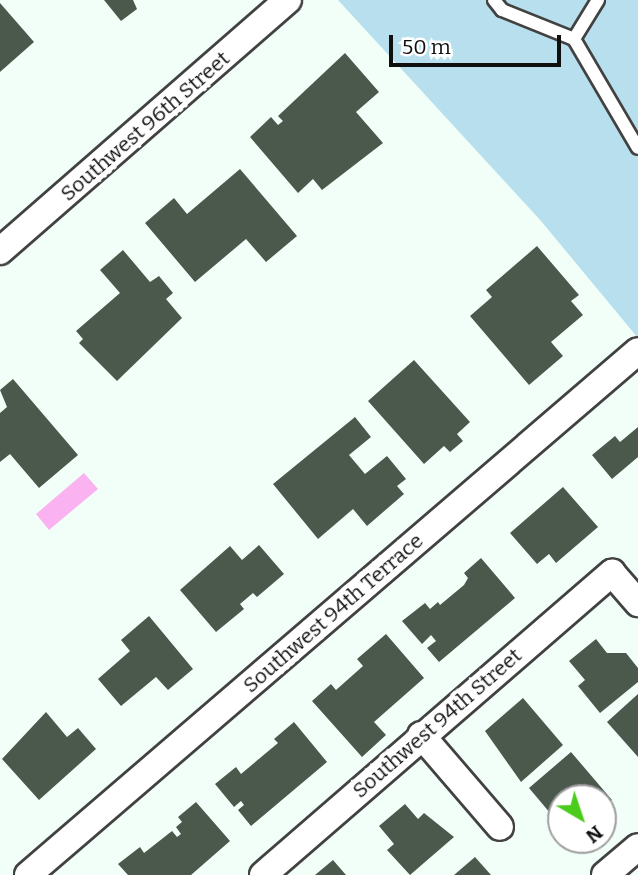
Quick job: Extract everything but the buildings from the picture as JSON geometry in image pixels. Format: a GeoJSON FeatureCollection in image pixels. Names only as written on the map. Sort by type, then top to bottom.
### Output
{"type":"FeatureCollection","features":[{"type":"Feature","properties":{"kind":"street","name":"Southwest 96th Street"},"geometry":{"type":"LineString","coordinates":[[0,251],[288,0]]}},
{"type":"Feature","properties":{"kind":"street","name":"Southwest 94th Terrace"},"geometry":{"type":"LineString","coordinates":[[29,875],[638,351]]}},
{"type":"Feature","properties":{"kind":"street","name":"Southwest 94th Street"},"geometry":{"type":"LineString","coordinates":[[264,875],[612,573],[638,603]]}},
{"type":"Feature","properties":{"kind":"street"},"geometry":{"type":"LineString","coordinates":[[421,736],[500,827]]}},
{"type":"Feature","properties":{"kind":"street"},"geometry":{"type":"LineString","coordinates":[[605,875],[638,847]]}},
{"type":"Feature","properties":{"kind":"lane"},"geometry":{"type":"LineString","coordinates":[[494,0],[502,10],[574,39],[638,148]]}},
{"type":"Feature","properties":{"kind":"lane"},"geometry":{"type":"LineString","coordinates":[[574,39],[598,0]]}},
{"type":"Feature","properties":{"kind":"shaded area"},"geometry":{"type":"Polygon","coordinates":[[[338,0],[638,0],[638,338],[541,221],[338,0]]]}},
{"type":"Feature","properties":{"kind":"shaded area"},"geometry":{"type":"Polygon","coordinates":[[[84,473],[98,489],[49,530],[36,514],[84,473]]]}}]}
